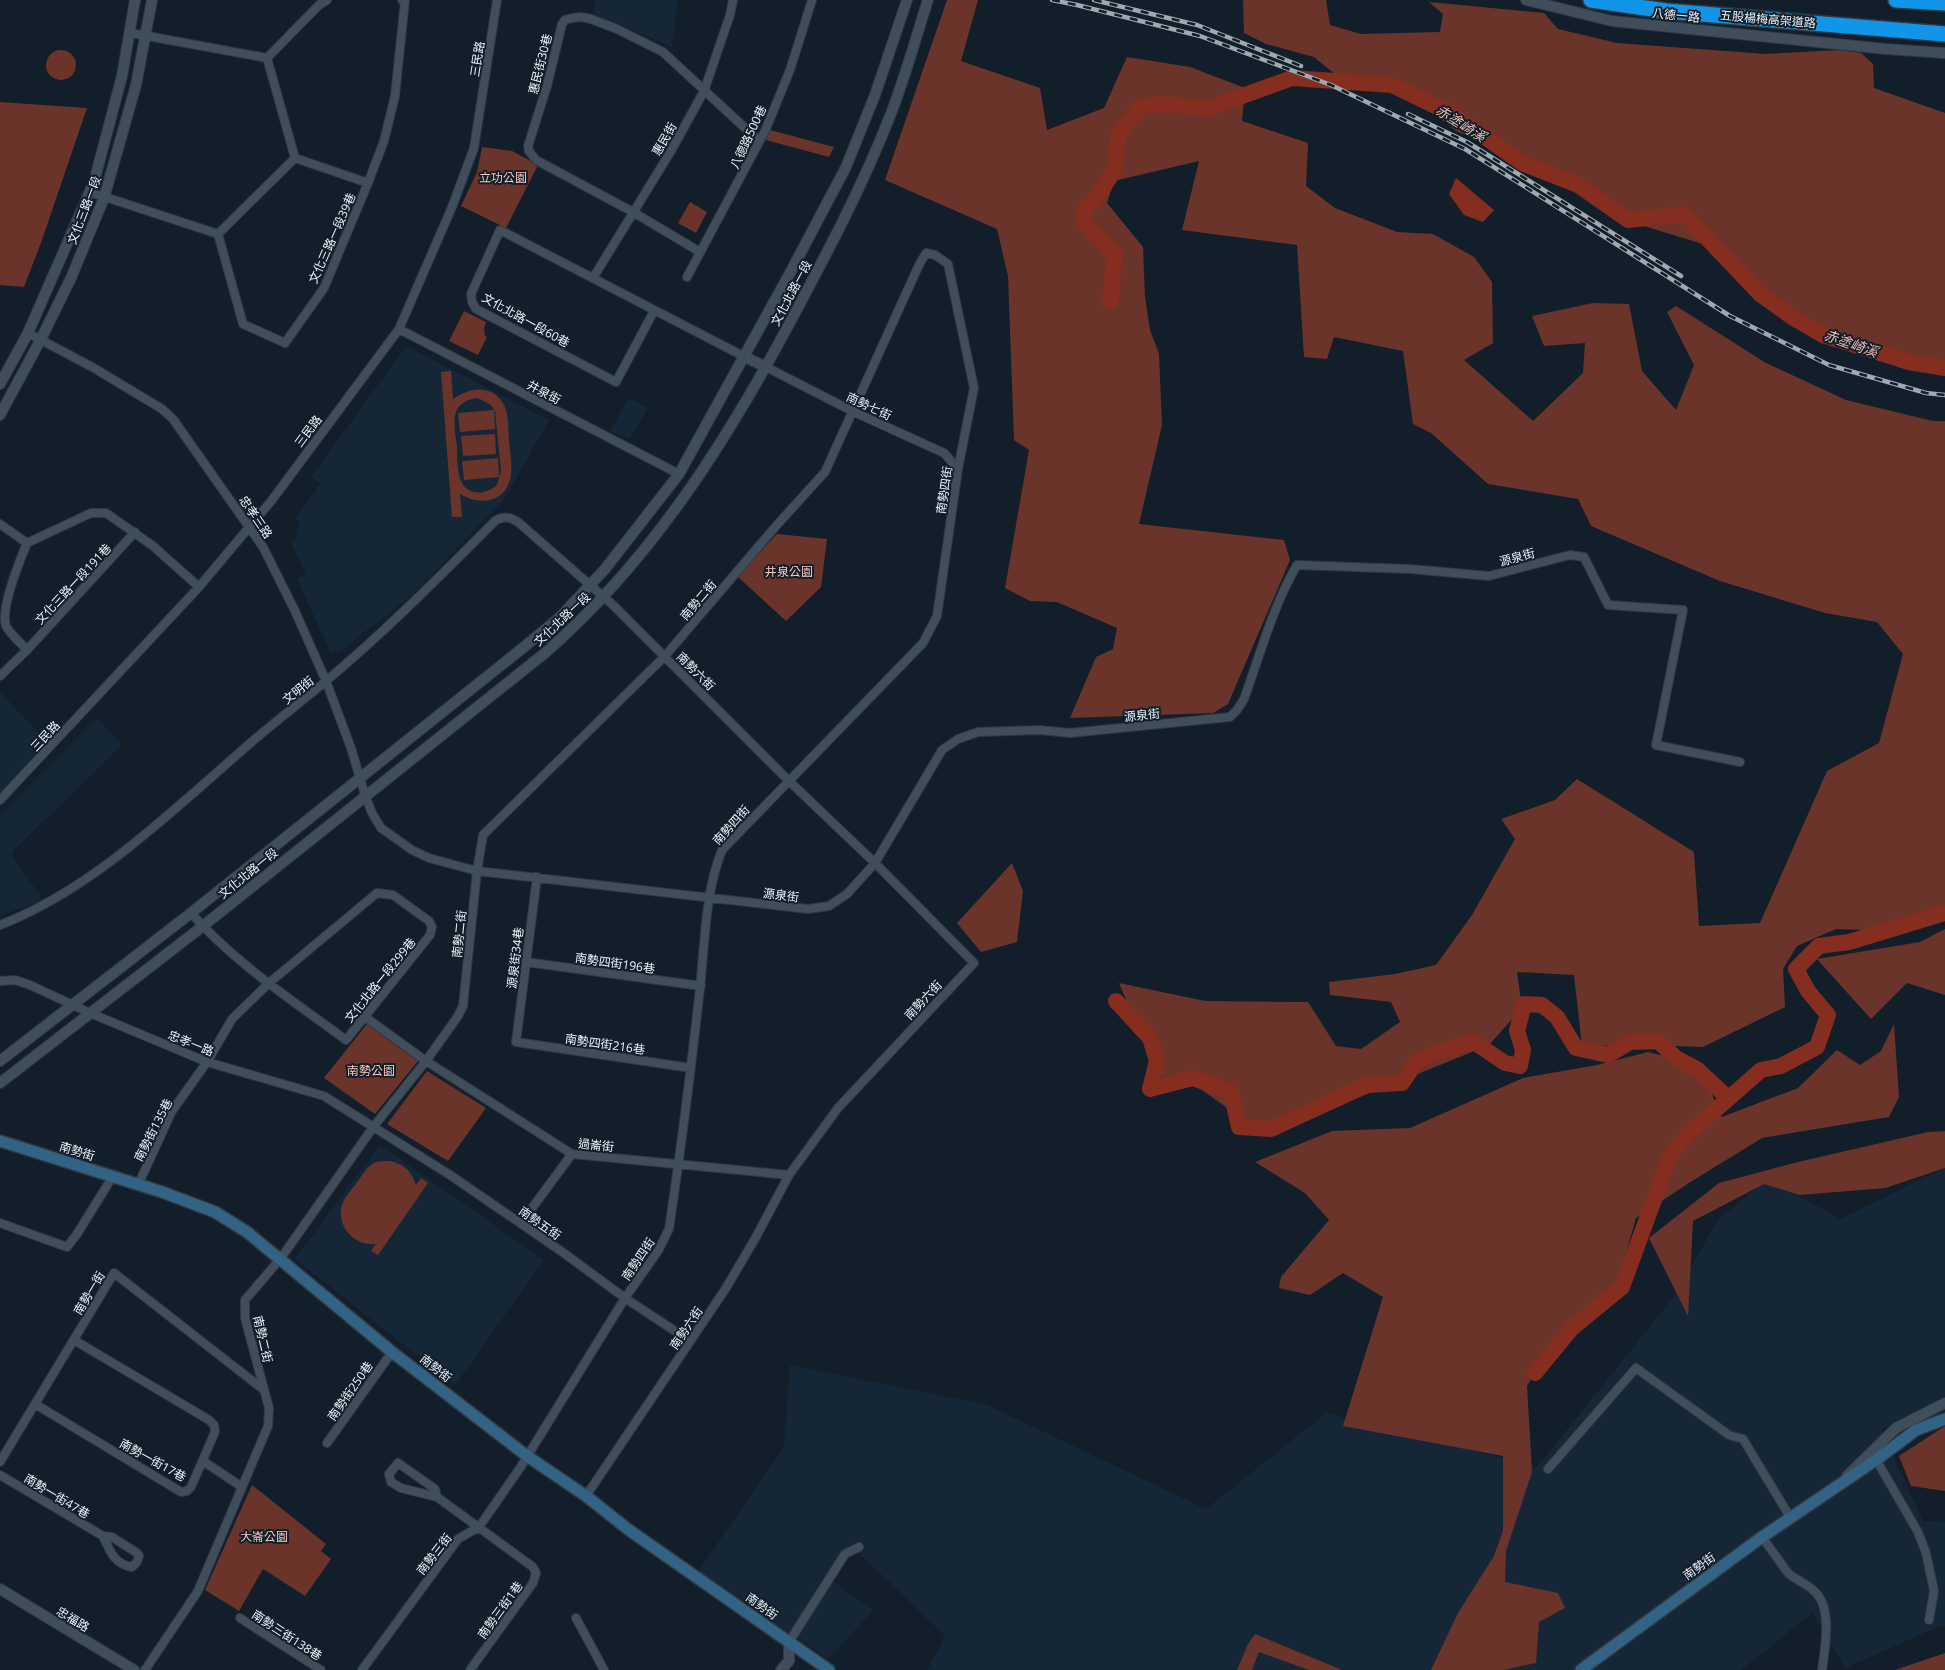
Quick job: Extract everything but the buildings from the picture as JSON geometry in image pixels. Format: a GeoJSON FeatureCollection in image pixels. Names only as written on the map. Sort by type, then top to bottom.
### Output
{"type":"FeatureCollection","features":[{"type":"Feature","properties":{"kind":"highway","name":"五股楊梅高架道路"},"geometry":{"type":"LineString","coordinates":[[1591,0],[1666,11],[1945,34]]}},
{"type":"Feature","properties":{"kind":"highway"},"geometry":{"type":"LineString","coordinates":[[1896,0],[1945,3]]}},
{"type":"Feature","properties":{"kind":"main road","name":"南勢街"},"geometry":{"type":"LineString","coordinates":[[0,1141],[113,1176],[215,1212],[247,1232],[281,1258],[392,1352],[527,1456],[829,1670]]}},
{"type":"Feature","properties":{"kind":"main road","name":"南勢街"},"geometry":{"type":"LineString","coordinates":[[1581,1670],[1762,1537],[1836,1487],[1874,1455],[1916,1430],[1945,1418]]}},
{"type":"Feature","properties":{"kind":"street","name":"文化三路一段"},"geometry":{"type":"LineString","coordinates":[[0,384],[28,333],[90,192],[122,76],[131,33],[135,0]]}},
{"type":"Feature","properties":{"kind":"street","name":"文化三路一段"},"geometry":{"type":"LineString","coordinates":[[0,415],[71,278],[104,198],[136,85],[152,0]]}},
{"type":"Feature","properties":{"kind":"street"},"geometry":{"type":"LineString","coordinates":[[267,58],[319,5],[327,0]]}},
{"type":"Feature","properties":{"kind":"street","name":"文化三路一段39巷"},"geometry":{"type":"LineString","coordinates":[[218,234],[243,324],[285,343],[324,288],[384,141],[395,96],[405,0],[402,0]]}},
{"type":"Feature","properties":{"kind":"street","name":"三民路"},"geometry":{"type":"LineString","coordinates":[[0,800],[199,587],[250,527],[399,329],[452,207],[474,148],[497,0]]}},
{"type":"Feature","properties":{"kind":"street","name":"惠民街"},"geometry":{"type":"LineString","coordinates":[[593,278],[671,151],[704,91],[730,15],[733,0]]}},
{"type":"Feature","properties":{"kind":"street","name":"八德路500巷"},"geometry":{"type":"LineString","coordinates":[[688,277],[760,141],[790,70],[812,0]]}},
{"type":"Feature","properties":{"kind":"street","name":"文化北路一段"},"geometry":{"type":"LineString","coordinates":[[0,1061],[191,913],[546,629],[560,617],[623,547],[679,474],[790,274],[846,167],[875,95],[907,0]]}},
{"type":"Feature","properties":{"kind":"street","name":"文化北路一段"},"geometry":{"type":"LineString","coordinates":[[0,1083],[203,926],[545,653],[572,630],[634,564],[694,484],[766,367],[817,273],[865,177],[889,118],[928,0]]}},
{"type":"Feature","properties":{"kind":"street","name":"八德一路"},"geometry":{"type":"LineString","coordinates":[[1526,0],[1612,21],[1886,49],[1945,53]]}},
{"type":"Feature","properties":{"kind":"street","name":"惠民街30巷"},"geometry":{"type":"LineString","coordinates":[[700,252],[633,212],[536,160],[529,151],[528,146],[547,86],[562,24],[565,20],[581,16],[616,29],[663,52],[760,141]]}},
{"type":"Feature","properties":{"kind":"street"},"geometry":{"type":"LineString","coordinates":[[131,33],[267,58]]}},
{"type":"Feature","properties":{"kind":"street"},"geometry":{"type":"LineString","coordinates":[[267,58],[295,158]]}},
{"type":"Feature","properties":{"kind":"street"},"geometry":{"type":"LineString","coordinates":[[295,158],[368,183]]}},
{"type":"Feature","properties":{"kind":"street"},"geometry":{"type":"LineString","coordinates":[[90,192],[218,234],[295,158]]}},
{"type":"Feature","properties":{"kind":"street","name":"文化北路一段60巷"},"geometry":{"type":"LineString","coordinates":[[654,311],[616,382],[476,308],[472,302],[472,287],[500,230],[743,356]]}},
{"type":"Feature","properties":{"kind":"street","name":"南勢二街"},"geometry":{"type":"LineString","coordinates":[[145,1670],[198,1591],[268,1426],[269,1408],[245,1318],[245,1300],[281,1258],[374,1126],[426,1061],[458,1016],[463,1006],[477,871],[483,835],[665,656],[776,526],[825,472],[854,412],[919,264],[926,253]]}},
{"type":"Feature","properties":{"kind":"street","name":"南勢四街"},"geometry":{"type":"LineString","coordinates":[[527,1456],[625,1298],[658,1251],[669,1229],[691,1068],[710,898],[716,865],[722,850],[923,643],[937,616],[958,469],[974,388],[948,264],[935,255],[926,253]]}},
{"type":"Feature","properties":{"kind":"street","name":"井泉街"},"geometry":{"type":"LineString","coordinates":[[399,329],[679,474]]}},
{"type":"Feature","properties":{"kind":"street","name":"忠孝三路"},"geometry":{"type":"LineString","coordinates":[[28,333],[94,368],[162,409],[174,420],[263,547],[295,611],[326,681],[352,748],[365,795]]}},
{"type":"Feature","properties":{"kind":"street"},"geometry":{"type":"LineString","coordinates":[[743,356],[766,367]]}},
{"type":"Feature","properties":{"kind":"street","name":"南勢七街"},"geometry":{"type":"LineString","coordinates":[[766,367],[854,412],[944,453],[958,469]]}},
{"type":"Feature","properties":{"kind":"street"},"geometry":{"type":"LineString","coordinates":[[27,650],[7,627],[5,618],[11,580],[27,543],[91,513],[106,513],[135,532],[199,587]]}},
{"type":"Feature","properties":{"kind":"street","name":"文明街"},"geometry":{"type":"LineString","coordinates":[[0,925],[56,899],[85,881],[132,844],[326,681],[413,603],[496,520],[503,517],[511,517],[590,584]]}},
{"type":"Feature","properties":{"kind":"street"},"geometry":{"type":"LineString","coordinates":[[0,524],[27,543]]}},
{"type":"Feature","properties":{"kind":"street","name":"文化三路一段191巷"},"geometry":{"type":"LineString","coordinates":[[0,676],[27,650],[135,532]]}},
{"type":"Feature","properties":{"kind":"street","name":"源泉街"},"geometry":{"type":"LineString","coordinates":[[365,795],[372,813],[382,828],[396,840],[429,858],[477,871],[808,909],[829,906],[848,894],[875,863],[942,750],[958,739],[978,732],[1040,730],[1070,733],[1230,717],[1244,699],[1290,577],[1297,565],[1410,569],[1489,576],[1570,554],[1584,557],[1608,605],[1683,610],[1656,744],[1740,762]]}},
{"type":"Feature","properties":{"kind":"street","name":"南勢六街"},"geometry":{"type":"LineString","coordinates":[[586,1496],[730,1281],[788,1175],[838,1108],[974,963],[875,863],[788,781],[665,656],[590,584]]}},
{"type":"Feature","properties":{"kind":"street","name":"源泉街34巷"},"geometry":{"type":"LineString","coordinates":[[516,1042],[537,878]]}},
{"type":"Feature","properties":{"kind":"street","name":"文化北路一段299巷"},"geometry":{"type":"LineString","coordinates":[[191,913],[245,965],[269,983],[346,1040],[430,935],[432,927],[429,921],[393,895],[377,893],[269,983],[232,1019],[207,1062]]}},
{"type":"Feature","properties":{"kind":"street","name":"南勢四街196巷"},"geometry":{"type":"LineString","coordinates":[[526,962],[700,986]]}},
{"type":"Feature","properties":{"kind":"street","name":"忠孝一路"},"geometry":{"type":"LineString","coordinates":[[0,981],[15,980],[30,985],[90,1013],[207,1062],[324,1096],[374,1126]]}},
{"type":"Feature","properties":{"kind":"street","name":"過崙街"},"geometry":{"type":"LineString","coordinates":[[365,1017],[426,1061],[572,1154],[788,1175]]}},
{"type":"Feature","properties":{"kind":"street","name":"南勢四街216巷"},"geometry":{"type":"LineString","coordinates":[[516,1042],[691,1068]]}},
{"type":"Feature","properties":{"kind":"street","name":"南勢街135巷"},"geometry":{"type":"LineString","coordinates":[[138,1185],[172,1111],[207,1062]]}},
{"type":"Feature","properties":{"kind":"street","name":"南勢五街"},"geometry":{"type":"LineString","coordinates":[[374,1126],[521,1223],[625,1298],[690,1341]]}},
{"type":"Feature","properties":{"kind":"street"},"geometry":{"type":"LineString","coordinates":[[521,1223],[572,1154]]}},
{"type":"Feature","properties":{"kind":"street"},"geometry":{"type":"LineString","coordinates":[[0,1223],[67,1247],[113,1176]]}},
{"type":"Feature","properties":{"kind":"street","name":"南勢一街"},"geometry":{"type":"LineString","coordinates":[[0,1462],[114,1273],[264,1390]]}},
{"type":"Feature","properties":{"kind":"street","name":"南勢一街17巷"},"geometry":{"type":"LineString","coordinates":[[35,1404],[181,1492],[187,1491],[191,1487],[215,1432],[214,1425],[209,1420],[74,1340]]}},
{"type":"Feature","properties":{"kind":"street","name":"南勢街250巷"},"geometry":{"type":"LineString","coordinates":[[327,1443],[392,1352]]}},
{"type":"Feature","properties":{"kind":"street"},"geometry":{"type":"LineString","coordinates":[[1548,1469],[1636,1368],[1729,1435],[1743,1439],[1790,1517]]}},
{"type":"Feature","properties":{"kind":"street"},"geometry":{"type":"LineString","coordinates":[[1929,1620],[1934,1591],[1926,1554],[1918,1532],[1874,1455],[1896,1428],[1945,1403]]}},
{"type":"Feature","properties":{"kind":"street","name":"南勢三街"},"geometry":{"type":"LineString","coordinates":[[362,1670],[458,1539],[479,1527],[527,1456]]}},
{"type":"Feature","properties":{"kind":"street"},"geometry":{"type":"LineString","coordinates":[[203,1461],[242,1487]]}},
{"type":"Feature","properties":{"kind":"street"},"geometry":{"type":"LineString","coordinates":[[437,1497],[435,1488],[398,1463],[389,1474],[391,1482],[401,1488],[437,1497],[479,1527]]}},
{"type":"Feature","properties":{"kind":"street","name":"南勢一街47巷"},"geometry":{"type":"LineString","coordinates":[[0,1475],[103,1536],[112,1537],[137,1553],[137,1562],[132,1566],[123,1565],[113,1558],[103,1536]]}},
{"type":"Feature","properties":{"kind":"street","name":"南勢三街1巷"},"geometry":{"type":"LineString","coordinates":[[470,1670],[536,1578],[536,1573],[532,1567],[479,1527]]}},
{"type":"Feature","properties":{"kind":"street"},"geometry":{"type":"LineString","coordinates":[[1762,1537],[1788,1573],[1818,1594],[1826,1608],[1822,1670]]}},
{"type":"Feature","properties":{"kind":"street"},"geometry":{"type":"LineString","coordinates":[[781,1670],[789,1662],[789,1642],[845,1554],[859,1547]]}},
{"type":"Feature","properties":{"kind":"street","name":"忠福路"},"geometry":{"type":"LineString","coordinates":[[0,1589],[134,1670]]}},
{"type":"Feature","properties":{"kind":"street","name":"南勢三街138巷"},"geometry":{"type":"LineString","coordinates":[[240,1618],[322,1670]]}},
{"type":"Feature","properties":{"kind":"street"},"geometry":{"type":"LineString","coordinates":[[576,1618],[604,1670]]}},
{"type":"Feature","properties":{"kind":"shaded area"},"geometry":{"type":"Polygon","coordinates":[[[595,0],[678,0],[672,47],[617,23],[593,15],[595,0]]]}},
{"type":"Feature","properties":{"kind":"shaded area"},"geometry":{"type":"Polygon","coordinates":[[[1456,178],[1494,210],[1483,222],[1464,215],[1449,194],[1456,178]]]}},
{"type":"Feature","properties":{"kind":"shaded area"},"geometry":{"type":"Polygon","coordinates":[[[405,348],[410,348],[549,420],[504,500],[412,595],[338,653],[336,650],[331,653],[297,579],[306,574],[291,542],[295,539],[299,521],[296,518],[320,484],[311,477],[405,348]]]}},
{"type":"Feature","properties":{"kind":"shaded area"},"geometry":{"type":"Polygon","coordinates":[[[629,398],[648,408],[629,439],[610,431],[629,398]]]}},
{"type":"Feature","properties":{"kind":"shaded area"},"geometry":{"type":"Polygon","coordinates":[[[0,692],[48,743],[0,793],[0,692]]]}},
{"type":"Feature","properties":{"kind":"shaded area"},"geometry":{"type":"Polygon","coordinates":[[[97,718],[122,745],[12,852],[14,859],[40,895],[39,901],[0,916],[0,815],[97,718]]]}},
{"type":"Feature","properties":{"kind":"shaded area"},"geometry":{"type":"Polygon","coordinates":[[[380,1145],[544,1260],[455,1385],[295,1259],[380,1145]]]}},
{"type":"Feature","properties":{"kind":"shaded area"},"geometry":{"type":"Polygon","coordinates":[[[1945,1168],[1945,1396],[1937,1402],[1881,1430],[1923,1521],[1945,1522],[1945,1626],[1940,1626],[1845,1668],[1812,1613],[1741,1670],[927,1670],[945,1636],[853,1547],[834,1582],[873,1610],[829,1659],[698,1572],[784,1447],[790,1365],[987,1405],[1206,1509],[1326,1413],[1537,1467],[1672,1299],[1718,1220],[1768,1178],[1840,1219],[1945,1168]]]}},
{"type":"Feature","properties":{"kind":"green space"},"geometry":{"type":"Polygon","coordinates":[[[947,0],[978,0],[961,61],[1040,88],[1047,130],[1104,108],[1127,57],[1190,67],[1245,88],[1242,121],[1308,143],[1306,186],[1335,208],[1397,232],[1433,234],[1474,257],[1492,282],[1493,343],[1464,360],[1533,421],[1583,373],[1585,343],[1544,346],[1532,316],[1593,303],[1629,304],[1642,371],[1676,410],[1694,365],[1667,312],[1676,306],[1766,363],[1846,400],[1933,421],[1945,421],[1945,907],[1897,931],[1836,929],[1797,946],[1783,969],[1785,1007],[1703,1047],[1648,1045],[1582,1046],[1574,975],[1517,972],[1522,1008],[1489,1045],[1386,1087],[1287,1124],[1244,1120],[1195,1085],[1167,1086],[1152,1061],[1119,983],[1205,1001],[1308,1002],[1336,1046],[1361,1049],[1400,1022],[1391,1002],[1330,995],[1329,982],[1395,974],[1436,965],[1472,915],[1515,839],[1501,819],[1555,800],[1577,779],[1694,852],[1699,926],[1760,923],[1827,771],[1879,743],[1903,654],[1877,622],[1825,613],[1720,581],[1591,526],[1578,499],[1488,484],[1431,433],[1413,424],[1403,351],[1334,337],[1327,359],[1304,357],[1297,245],[1182,230],[1199,161],[1114,181],[1107,203],[1143,247],[1145,297],[1150,330],[1159,354],[1162,425],[1139,524],[1284,540],[1290,560],[1228,704],[1213,713],[1070,718],[1096,657],[1113,649],[1117,628],[1057,602],[1030,601],[1005,588],[1029,450],[1014,440],[1008,276],[997,229],[885,180],[947,0]]]}},
{"type":"Feature","properties":{"kind":"green space"},"geometry":{"type":"Polygon","coordinates":[[[1243,0],[1326,0],[1330,25],[1361,34],[1440,32],[1443,14],[1429,2],[1544,13],[1558,29],[1617,43],[1766,54],[1840,50],[1861,53],[1873,64],[1874,88],[1945,113],[1945,363],[1903,356],[1796,321],[1709,246],[1641,225],[1531,163],[1456,131],[1397,83],[1347,84],[1314,57],[1266,44],[1244,33],[1243,0]]]}},
{"type":"Feature","properties":{"kind":"green space"},"geometry":{"type":"Polygon","coordinates":[[[61,50],[67,51],[75,59],[75,71],[67,79],[61,80],[55,79],[47,71],[46,65],[47,59],[55,51],[61,50]]]}},
{"type":"Feature","properties":{"kind":"green space"},"geometry":{"type":"Polygon","coordinates":[[[0,102],[87,108],[24,287],[0,285],[0,102]]]}},
{"type":"Feature","properties":{"kind":"green space"},"geometry":{"type":"Polygon","coordinates":[[[770,130],[834,147],[829,157],[766,140],[770,130]]]}},
{"type":"Feature","properties":{"kind":"green space","name":"立功公園"},"geometry":{"type":"Polygon","coordinates":[[[482,147],[512,151],[538,165],[506,228],[461,206],[477,172],[482,147]]]}},
{"type":"Feature","properties":{"kind":"green space"},"geometry":{"type":"Polygon","coordinates":[[[690,202],[707,212],[696,233],[678,223],[690,202]]]}},
{"type":"Feature","properties":{"kind":"green space"},"geometry":{"type":"Polygon","coordinates":[[[464,311],[486,322],[484,328],[485,336],[487,337],[478,355],[449,341],[464,311]]]}},
{"type":"Feature","properties":{"kind":"green space"},"geometry":{"type":"Polygon","coordinates":[[[451,371],[453,399],[474,390],[488,391],[500,399],[507,415],[511,471],[507,488],[496,498],[482,501],[467,498],[460,494],[462,517],[452,517],[441,372],[451,371]],[[478,398],[464,402],[456,412],[454,427],[458,470],[463,484],[471,491],[481,492],[492,489],[497,485],[501,471],[495,411],[491,405],[478,398]]]}},
{"type":"Feature","properties":{"kind":"green space"},"geometry":{"type":"Polygon","coordinates":[[[494,410],[495,429],[460,432],[458,413],[494,410]]]}},
{"type":"Feature","properties":{"kind":"green space"},"geometry":{"type":"Polygon","coordinates":[[[495,434],[496,454],[463,456],[461,436],[495,434]]]}},
{"type":"Feature","properties":{"kind":"green space"},"geometry":{"type":"Polygon","coordinates":[[[498,458],[499,477],[464,480],[462,461],[498,458]]]}},
{"type":"Feature","properties":{"kind":"green space","name":"井泉公園"},"geometry":{"type":"Polygon","coordinates":[[[777,534],[827,539],[821,587],[786,621],[737,576],[777,534]]]}},
{"type":"Feature","properties":{"kind":"green space"},"geometry":{"type":"Polygon","coordinates":[[[1012,863],[1023,891],[1017,942],[981,952],[957,923],[1012,863]]]}},
{"type":"Feature","properties":{"kind":"green space"},"geometry":{"type":"Polygon","coordinates":[[[1945,929],[1945,995],[1907,983],[1871,1019],[1817,959],[1920,942],[1945,929]]]}},
{"type":"Feature","properties":{"kind":"green space","name":"南勢公園"},"geometry":{"type":"Polygon","coordinates":[[[367,1024],[418,1061],[375,1114],[324,1078],[367,1024]]]}},
{"type":"Feature","properties":{"kind":"green space"},"geometry":{"type":"Polygon","coordinates":[[[1894,1024],[1899,1097],[1889,1117],[1762,1138],[1636,1218],[1617,1285],[1551,1344],[1527,1386],[1532,1472],[1506,1551],[1505,1582],[1558,1593],[1565,1608],[1539,1622],[1536,1663],[1503,1670],[1431,1670],[1458,1613],[1494,1556],[1503,1531],[1503,1456],[1343,1426],[1383,1297],[1343,1273],[1310,1295],[1279,1288],[1281,1277],[1329,1220],[1305,1193],[1255,1162],[1332,1131],[1410,1128],[1523,1078],[1597,1065],[1648,1052],[1704,1066],[1717,1110],[1722,1117],[1798,1088],[1837,1050],[1860,1065],[1881,1051],[1894,1024]]]}},
{"type":"Feature","properties":{"kind":"green space"},"geometry":{"type":"Polygon","coordinates":[[[427,1071],[486,1108],[448,1161],[387,1124],[427,1071]]]}},
{"type":"Feature","properties":{"kind":"green space"},"geometry":{"type":"Polygon","coordinates":[[[1945,1131],[1945,1168],[1885,1188],[1800,1195],[1764,1184],[1693,1221],[1688,1316],[1649,1238],[1719,1183],[1798,1162],[1928,1132],[1945,1131]]]}},
{"type":"Feature","properties":{"kind":"green space"},"geometry":{"type":"Polygon","coordinates":[[[389,1161],[407,1169],[416,1185],[421,1178],[428,1183],[378,1255],[371,1251],[376,1244],[367,1244],[359,1241],[347,1231],[341,1217],[341,1208],[346,1197],[369,1167],[376,1162],[389,1161]]]}},
{"type":"Feature","properties":{"kind":"green space"},"geometry":{"type":"Polygon","coordinates":[[[1945,1426],[1945,1491],[1911,1486],[1899,1456],[1945,1426]]]}},
{"type":"Feature","properties":{"kind":"green space","name":"大崙公園"},"geometry":{"type":"Polygon","coordinates":[[[252,1485],[326,1544],[321,1551],[331,1559],[305,1596],[263,1569],[239,1611],[205,1590],[252,1485]]]}},
{"type":"Feature","properties":{"kind":"green space"},"geometry":{"type":"Polygon","coordinates":[[[1255,1634],[1342,1670],[1309,1670],[1259,1652],[1252,1670],[1237,1670],[1248,1644],[1255,1634]]]}},
{"type":"Feature","properties":{"kind":"green space"},"geometry":{"type":"Polygon","coordinates":[[[1945,1653],[1945,1670],[1895,1670],[1945,1653]]]}},
{"type":"Feature","properties":{"kind":"waterway","name":"赤塗崎溪"},"geometry":{"type":"LineString","coordinates":[[1110,302],[1115,254],[1086,225],[1083,213],[1101,192],[1114,170],[1119,133],[1142,106],[1167,104],[1206,109],[1292,78],[1392,85],[1452,114],[1522,163],[1578,185],[1628,220],[1684,214],[1760,294],[1792,317],[1823,335],[1909,362],[1945,368]]}},
{"type":"Feature","properties":{"kind":"waterway"},"geometry":{"type":"LineString","coordinates":[[1535,1373],[1572,1328],[1622,1287],[1670,1156],[1688,1134],[1761,1070],[1781,1066],[1817,1047],[1828,1015],[1808,991],[1796,969],[1819,946],[1849,942],[1945,913]]}},
{"type":"Feature","properties":{"kind":"waterway"},"geometry":{"type":"LineString","coordinates":[[1116,1001],[1150,1038],[1157,1061],[1150,1089],[1193,1078],[1231,1092],[1239,1127],[1271,1129],[1367,1085],[1402,1083],[1417,1061],[1438,1052],[1474,1042],[1505,1063],[1520,1066],[1523,1050],[1517,1031],[1524,1004],[1542,1005],[1557,1017],[1576,1048],[1608,1055],[1630,1042],[1658,1041],[1676,1058],[1697,1069],[1728,1098]]}},
{"type":"Feature","properties":{"kind":"railway"},"geometry":{"type":"LineString","coordinates":[[1052,0],[1200,36],[1331,85],[1465,149],[1730,316],[1829,365],[1926,393],[1945,395]]}},
{"type":"Feature","properties":{"kind":"railway"},"geometry":{"type":"LineString","coordinates":[[1094,0],[1197,25],[1301,66]]}},
{"type":"Feature","properties":{"kind":"railway"},"geometry":{"type":"LineString","coordinates":[[1408,114],[1467,142],[1681,276]]}}]}
